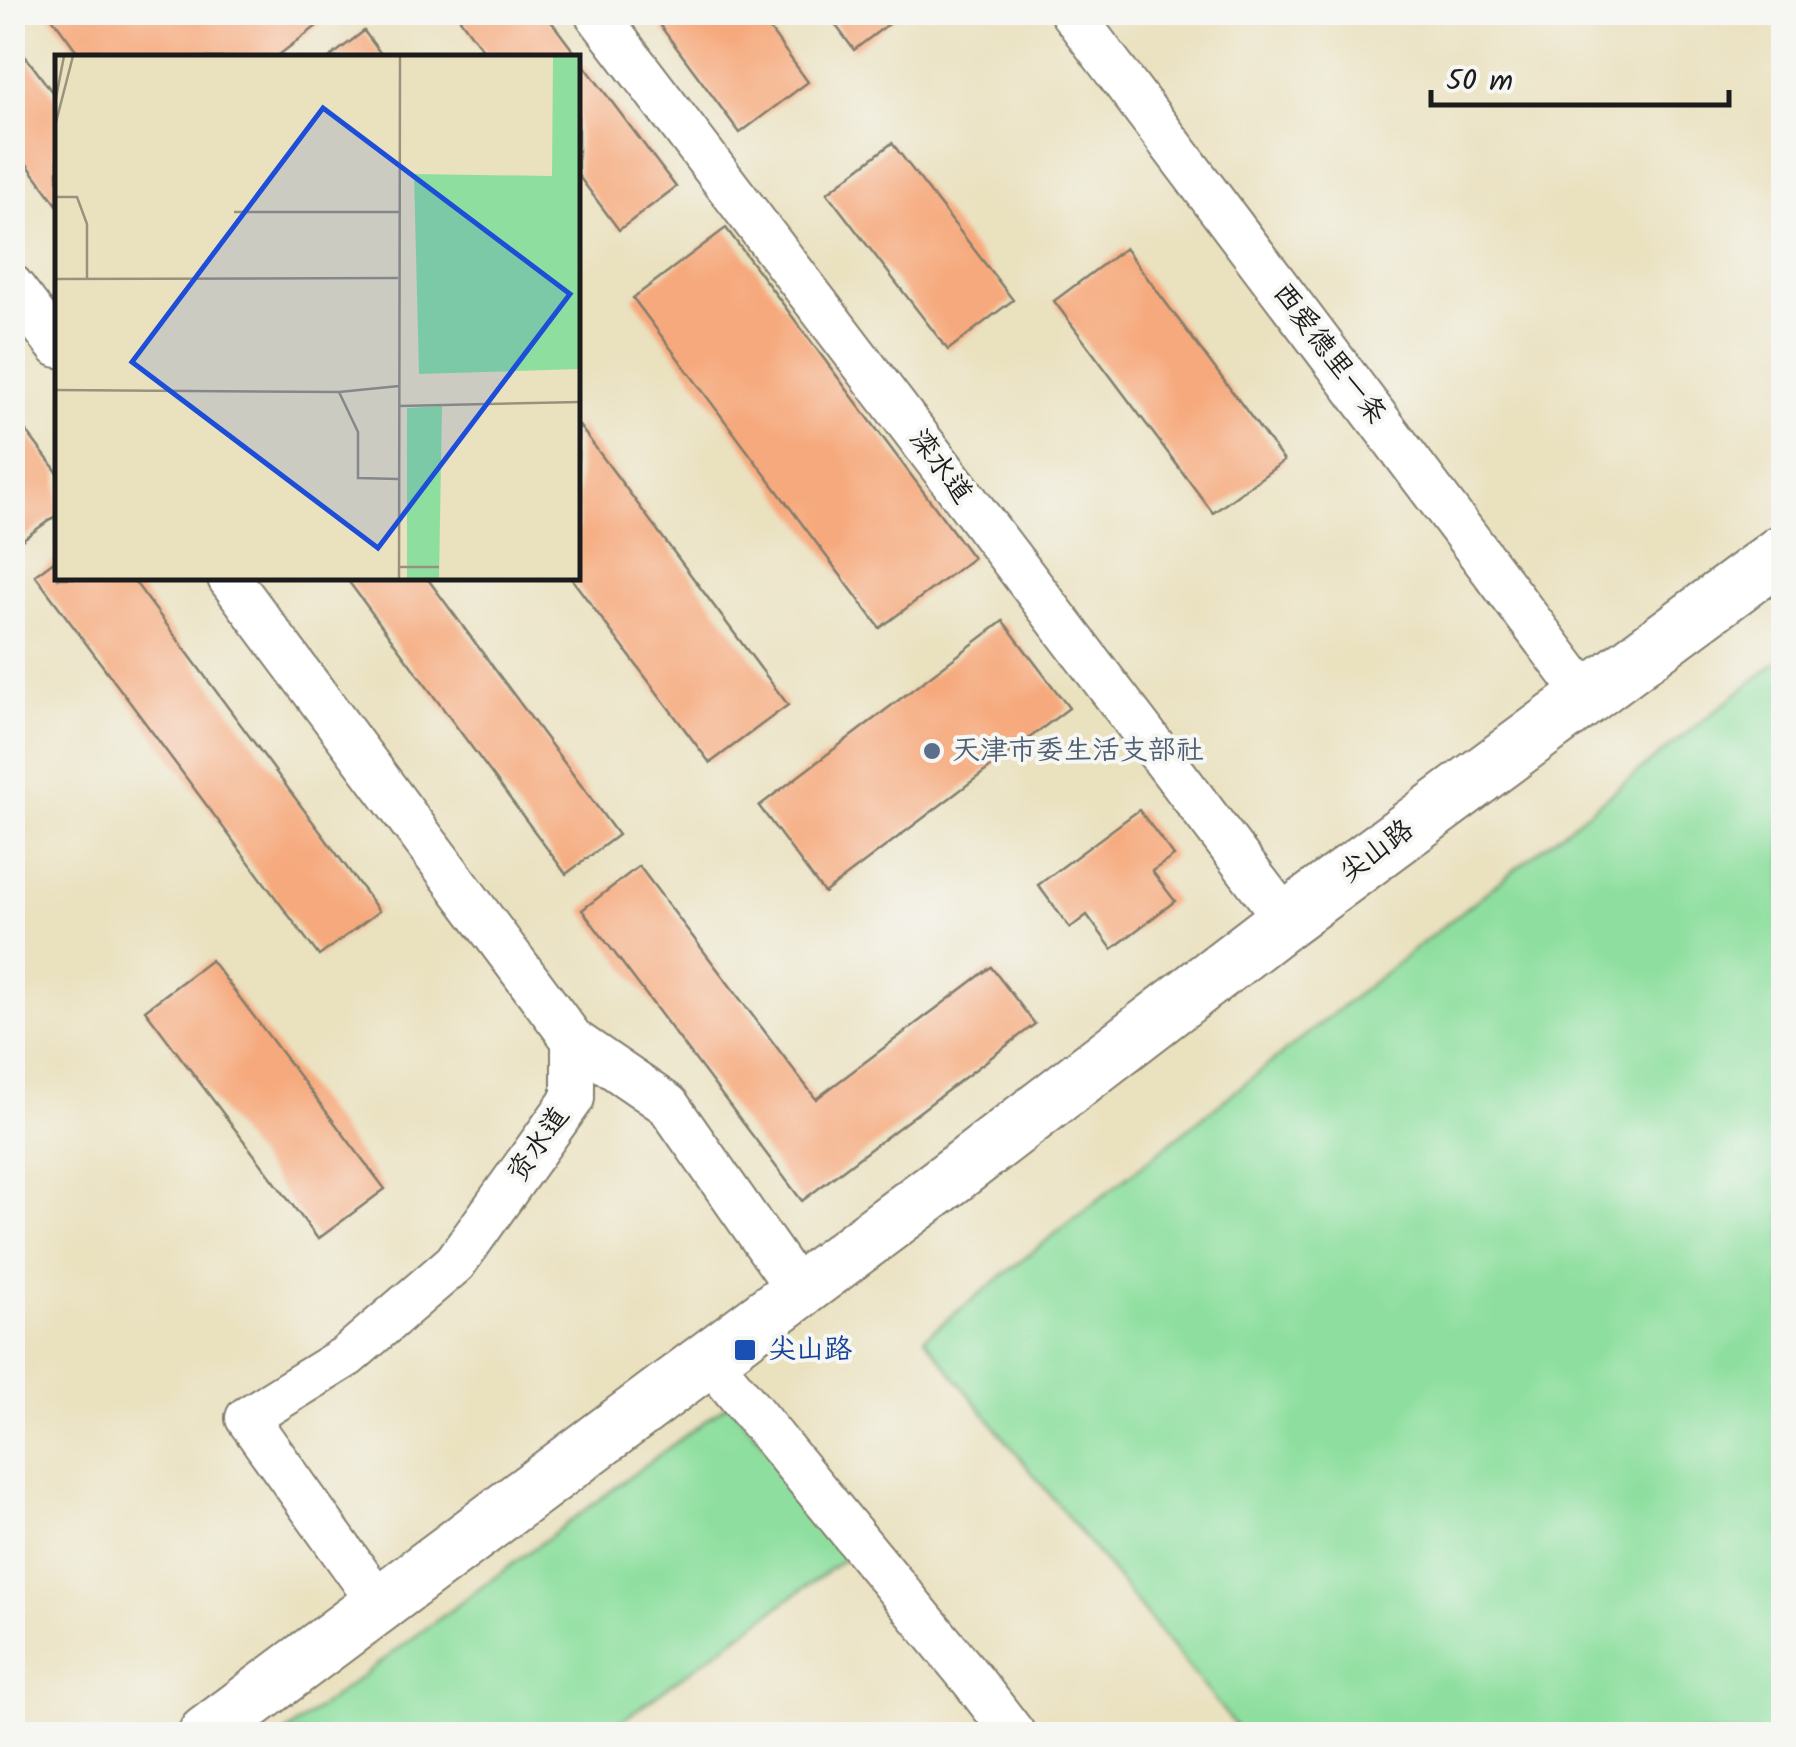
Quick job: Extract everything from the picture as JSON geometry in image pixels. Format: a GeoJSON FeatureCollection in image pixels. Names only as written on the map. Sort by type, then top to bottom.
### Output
{"type":"FeatureCollection","features":[{"type":"Feature","properties":{"kind":"main road","name":"尖山路"},"geometry":{"type":"LineString","coordinates":[[206,1734],[1784,550]]}},
{"type":"Feature","properties":{"kind":"street","name":"滦水道"},"geometry":{"type":"LineString","coordinates":[[595,12],[1286,920]]}},
{"type":"Feature","properties":{"kind":"street","name":"西爱德里一条"},"geometry":{"type":"LineString","coordinates":[[1072,12],[1587,696]]}},
{"type":"Feature","properties":{"kind":"street"},"geometry":{"type":"LineString","coordinates":[[12,286],[55,342]]}},
{"type":"Feature","properties":{"kind":"street"},"geometry":{"type":"LineString","coordinates":[[230,580],[573,1040],[668,1105],[799,1292]]}},
{"type":"Feature","properties":{"kind":"street","name":"资水道"},"geometry":{"type":"LineString","coordinates":[[378,1603],[247,1418],[347,1356],[455,1262],[573,1098],[573,1040]]}},
{"type":"Feature","properties":{"kind":"street"},"geometry":{"type":"LineString","coordinates":[[709,1360],[1014,1734]]}},
{"type":"Feature","properties":{"kind":"green space"},"geometry":{"type":"Polygon","coordinates":[[[1783,657],[1783,1734],[1242,1734],[924,1338],[1783,657]]]}},
{"type":"Feature","properties":{"kind":"green space"},"geometry":{"type":"Polygon","coordinates":[[[729,1403],[855,1551],[603,1734],[284,1734],[729,1403]]]}},
{"type":"Feature","properties":{"kind":"building"},"geometry":{"type":"Polygon","coordinates":[[[48,12],[335,12],[279,55],[80,55],[48,12]]]}},
{"type":"Feature","properties":{"kind":"building"},"geometry":{"type":"Polygon","coordinates":[[[455,12],[544,12],[576,55],[487,55],[455,12]]]}},
{"type":"Feature","properties":{"kind":"building"},"geometry":{"type":"Polygon","coordinates":[[[650,12],[757,12],[808,82],[740,133],[650,12]]]}},
{"type":"Feature","properties":{"kind":"building"},"geometry":{"type":"Polygon","coordinates":[[[826,12],[904,12],[854,50],[826,12]]]}},
{"type":"Feature","properties":{"kind":"building"},"geometry":{"type":"Polygon","coordinates":[[[364,31],[382,55],[333,55],[364,31]]]}},
{"type":"Feature","properties":{"kind":"building"},"geometry":{"type":"Polygon","coordinates":[[[12,38],[55,96],[55,202],[12,144],[12,38]]]}},
{"type":"Feature","properties":{"kind":"building"},"geometry":{"type":"Polygon","coordinates":[[[580,60],[676,187],[619,230],[580,178],[580,60]]]}},
{"type":"Feature","properties":{"kind":"building"},"geometry":{"type":"Polygon","coordinates":[[[892,143],[1013,300],[948,350],[827,193],[892,143]]]}},
{"type":"Feature","properties":{"kind":"building"},"geometry":{"type":"Polygon","coordinates":[[[726,228],[973,558],[880,628],[633,298],[726,228]]]}},
{"type":"Feature","properties":{"kind":"building"},"geometry":{"type":"Polygon","coordinates":[[[1125,248],[1284,461],[1213,513],[1054,301],[1125,248]]]}},
{"type":"Feature","properties":{"kind":"building"},"geometry":{"type":"Polygon","coordinates":[[[12,412],[55,469],[55,516],[12,547],[12,412]]]}},
{"type":"Feature","properties":{"kind":"building"},"geometry":{"type":"Polygon","coordinates":[[[580,427],[788,705],[710,763],[573,580],[580,580],[580,427]]]}},
{"type":"Feature","properties":{"kind":"building"},"geometry":{"type":"Polygon","coordinates":[[[55,560],[55,580],[133,580],[379,911],[319,956],[35,575],[55,560]]]}},
{"type":"Feature","properties":{"kind":"building"},"geometry":{"type":"Polygon","coordinates":[[[347,580],[428,580],[618,835],[566,874],[347,580]]]}},
{"type":"Feature","properties":{"kind":"building"},"geometry":{"type":"Polygon","coordinates":[[[1003,621],[1069,708],[824,893],[759,806],[1003,621]]]}},
{"type":"Feature","properties":{"kind":"building"},"geometry":{"type":"Polygon","coordinates":[[[1139,810],[1174,856],[1152,871],[1175,901],[1112,949],[1087,915],[1070,928],[1038,885],[1139,810]]]}},
{"type":"Feature","properties":{"kind":"building"},"geometry":{"type":"Polygon","coordinates":[[[639,866],[816,1099],[991,967],[1035,1024],[802,1201],[582,910],[639,866]]]}},
{"type":"Feature","properties":{"kind":"building"},"geometry":{"type":"Polygon","coordinates":[[[211,960],[385,1189],[318,1239],[145,1010],[211,960]]]}},
{"type":"Feature","properties":{"kind":"place","name":"天津市委生活支部社"},"geometry":{"type":"Point","coordinates":[932,751]}},
{"type":"Feature","properties":{"kind":"place","name":"尖山路"},"geometry":{"type":"Point","coordinates":[745,1350]}}]}
